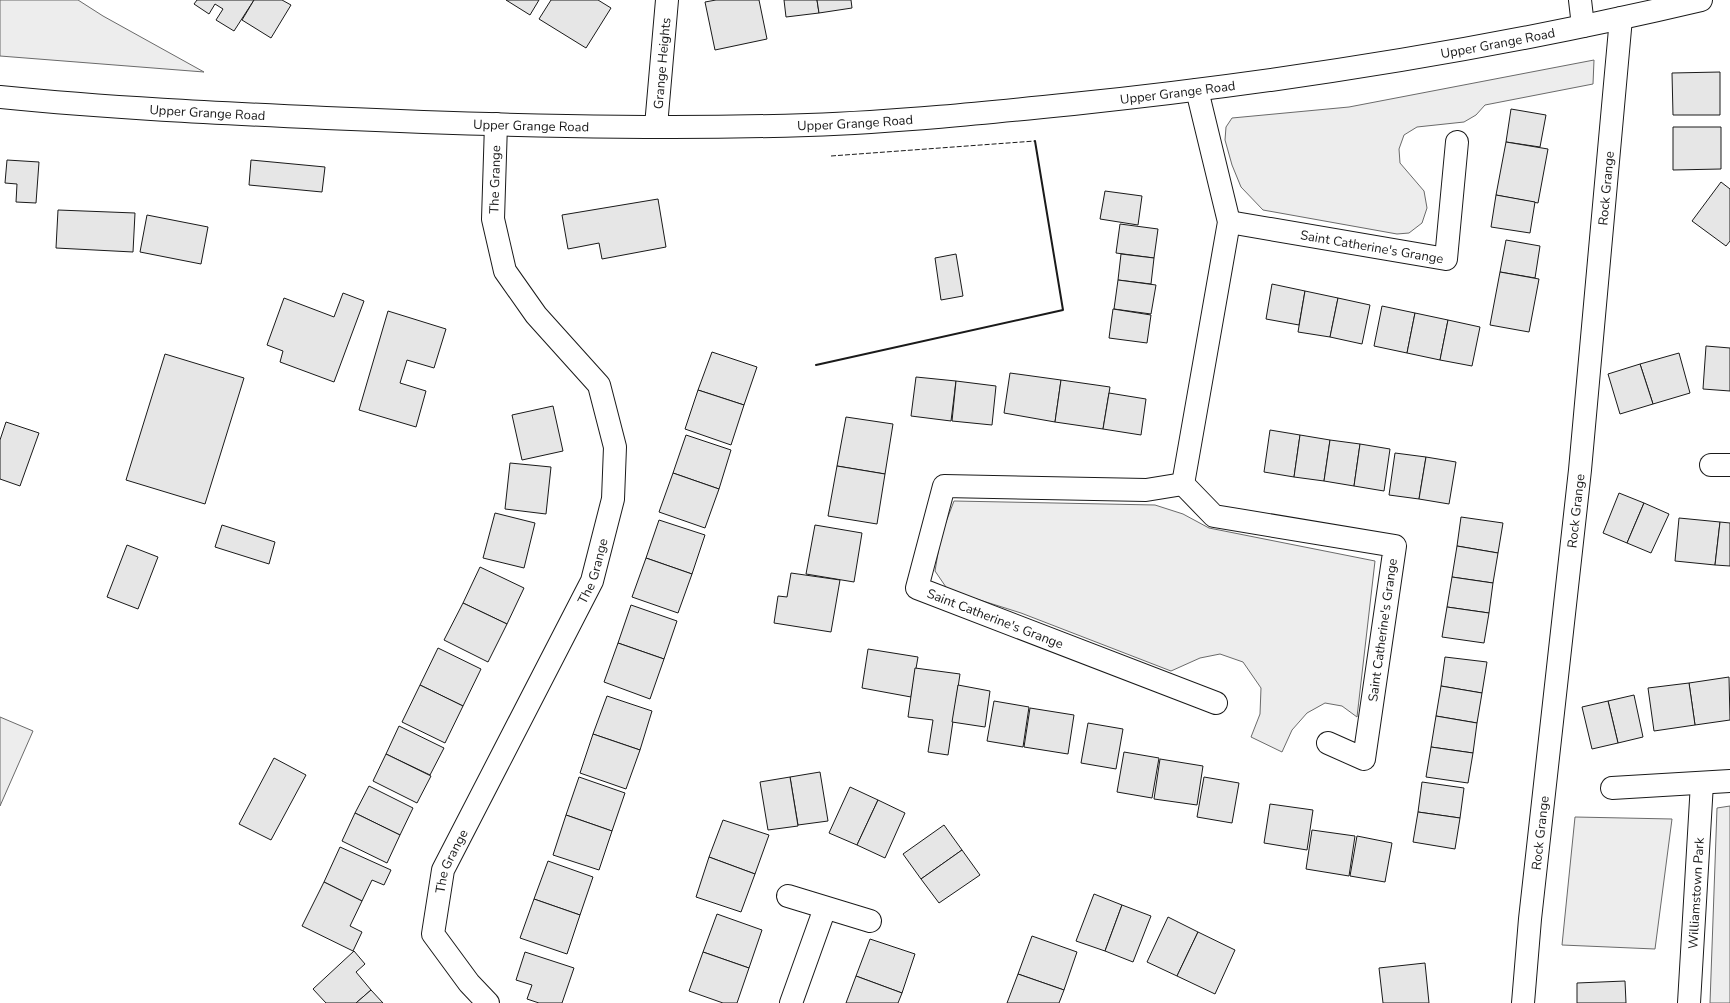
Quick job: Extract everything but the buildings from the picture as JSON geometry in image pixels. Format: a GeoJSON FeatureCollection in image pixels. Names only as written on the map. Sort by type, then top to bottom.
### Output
{"type":"FeatureCollection","features":[{"type":"Feature","properties":{"kind":"street","name":"Grange Heights"},"geometry":{"type":"LineString","coordinates":[[656,126],[667,0]]}},
{"type":"Feature","properties":{"kind":"street"},"geometry":{"type":"LineString","coordinates":[[1580,0],[1583,26]]}},
{"type":"Feature","properties":{"kind":"street","name":"Upper Grange Road"},"geometry":{"type":"LineString","coordinates":[[0,97],[183,111],[496,124],[656,126],[824,124],[986,112],[1197,90],[1381,64],[1583,26],[1701,0]]}},
{"type":"Feature","properties":{"kind":"street","name":"Rock Grange"},"geometry":{"type":"LineString","coordinates":[[1523,1003],[1530,919],[1581,462],[1621,18]]}},
{"type":"Feature","properties":{"kind":"street"},"geometry":{"type":"LineString","coordinates":[[1183,484],[1229,222],[1197,90]]}},
{"type":"Feature","properties":{"kind":"street","name":"The Grange"},"geometry":{"type":"LineString","coordinates":[[488,1003],[469,982],[433,934],[443,870],[592,581],[613,499],[615,447],[599,385],[536,315],[505,271],[493,219],[496,124]]}},
{"type":"Feature","properties":{"kind":"street","name":"Saint Catherine's Grange"},"geometry":{"type":"LineString","coordinates":[[1229,222],[1446,259],[1457,142]]}},
{"type":"Feature","properties":{"kind":"street","name":"Saint Catherine's Grange"},"geometry":{"type":"LineString","coordinates":[[1216,703],[917,588],[944,486],[1146,490],[1183,484],[1214,516],[1394,546],[1364,759],[1328,743]]}},
{"type":"Feature","properties":{"kind":"street"},"geometry":{"type":"LineString","coordinates":[[1612,788],[1730,781]]}},
{"type":"Feature","properties":{"kind":"street","name":"Williamstown Park"},"geometry":{"type":"LineString","coordinates":[[1689,1003],[1702,783]]}},
{"type":"Feature","properties":{"kind":"street"},"geometry":{"type":"LineString","coordinates":[[788,896],[870,921]]}},
{"type":"Feature","properties":{"kind":"street"},"geometry":{"type":"LineString","coordinates":[[791,1003],[825,908]]}},
{"type":"Feature","properties":{"kind":"shaded area"},"geometry":{"type":"Polygon","coordinates":[[[0,0],[78,0],[103,16],[204,72],[0,56],[0,0]]]}},
{"type":"Feature","properties":{"kind":"shaded area"},"geometry":{"type":"Polygon","coordinates":[[[1594,60],[1593,84],[1485,105],[1476,115],[1464,122],[1417,127],[1404,135],[1399,149],[1400,163],[1424,191],[1427,208],[1422,223],[1409,233],[1397,234],[1263,210],[1241,187],[1232,165],[1225,140],[1226,127],[1232,118],[1349,107],[1594,60]]]}},
{"type":"Feature","properties":{"kind":"shaded area"},"geometry":{"type":"Polygon","coordinates":[[[954,501],[1155,505],[1183,514],[1209,528],[1375,561],[1357,717],[1342,706],[1325,703],[1307,713],[1292,730],[1282,752],[1251,737],[1260,714],[1261,688],[1243,662],[1220,654],[1200,658],[1171,671],[1021,613],[948,590],[935,571],[941,535],[954,501]]]}},
{"type":"Feature","properties":{"kind":"shaded area"},"geometry":{"type":"Polygon","coordinates":[[[0,717],[33,731],[0,806],[0,717]]]}},
{"type":"Feature","properties":{"kind":"shaded area"},"geometry":{"type":"Polygon","coordinates":[[[1730,806],[1730,1003],[1710,1003],[1717,808],[1730,806]]]}},
{"type":"Feature","properties":{"kind":"shaded area"},"geometry":{"type":"Polygon","coordinates":[[[1575,817],[1672,819],[1655,949],[1562,945],[1575,817]]]}},
{"type":"Feature","properties":{"kind":"fence"},"geometry":{"type":"LineString","coordinates":[[831,156],[1035,141]]}},
{"type":"Feature","properties":{"kind":"wall"},"geometry":{"type":"LineString","coordinates":[[816,365],[1063,310],[1035,141]]}}]}
